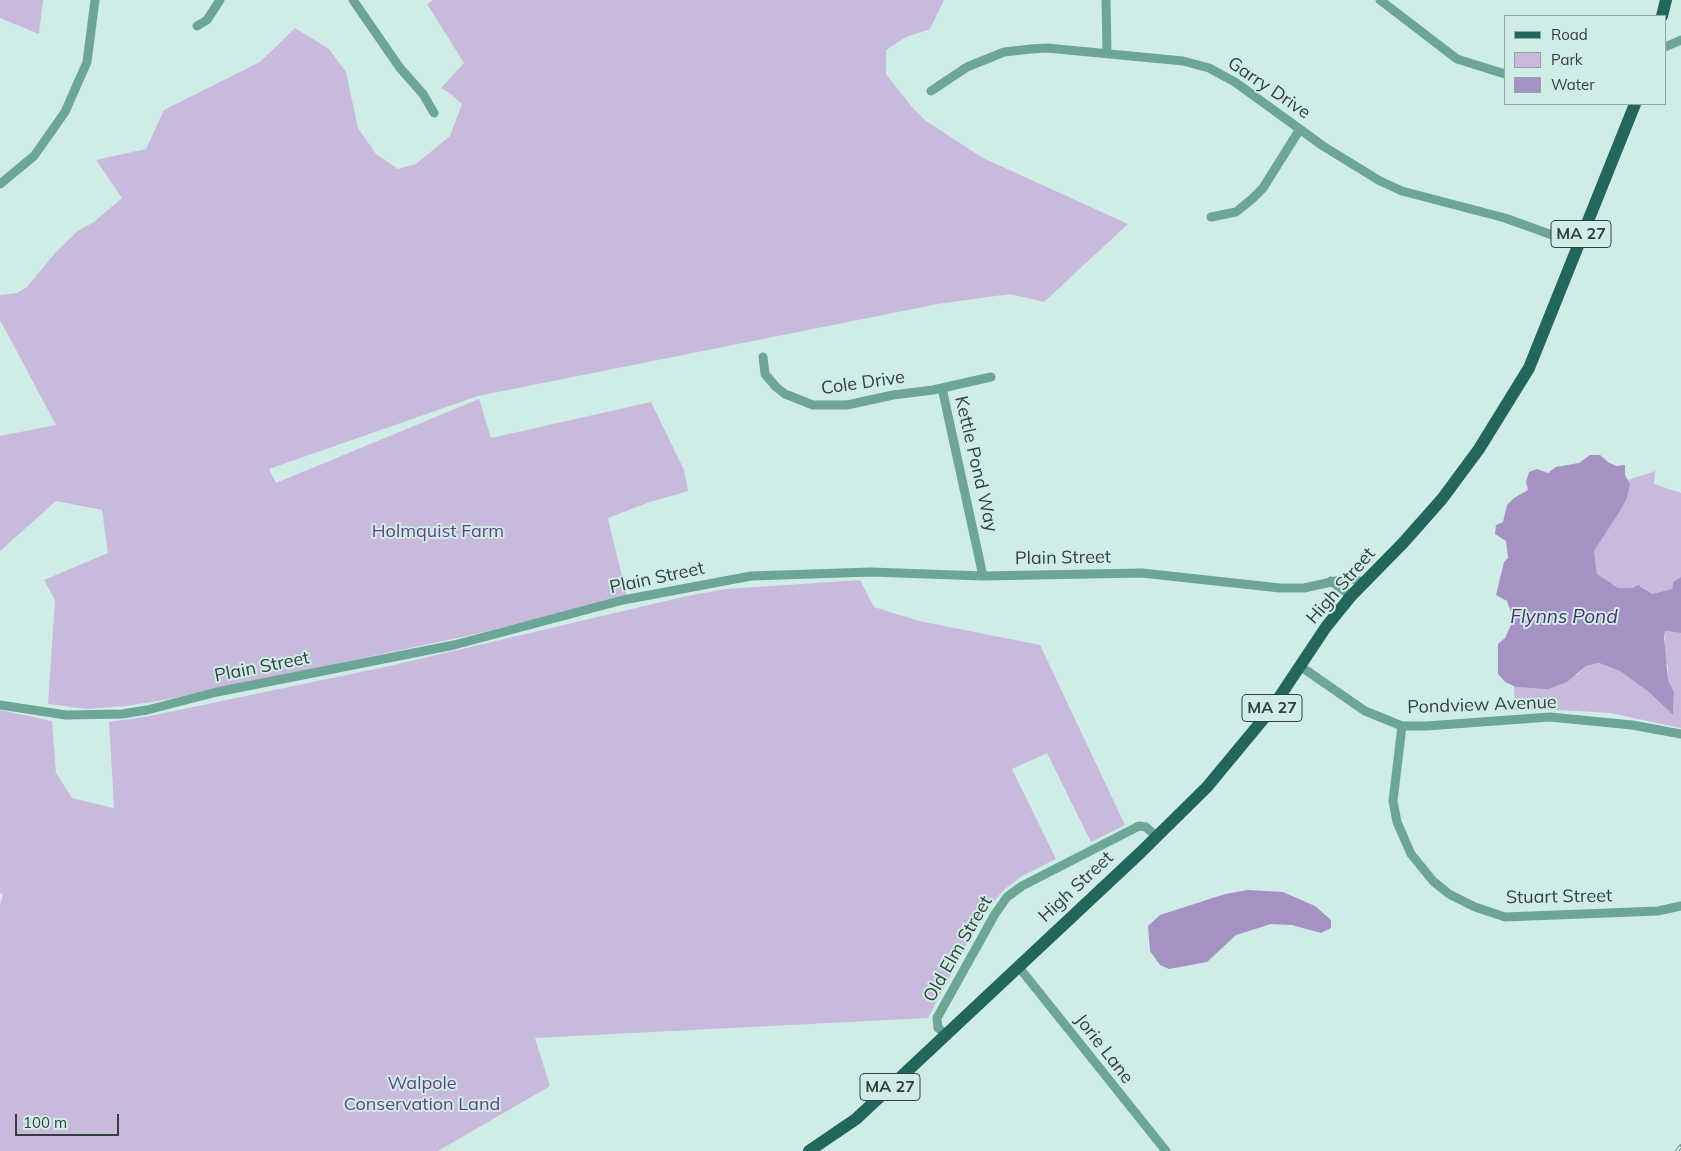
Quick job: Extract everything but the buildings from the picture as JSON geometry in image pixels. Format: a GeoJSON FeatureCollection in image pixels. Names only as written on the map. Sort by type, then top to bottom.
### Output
{"type":"FeatureCollection","features":[{"type":"Feature","properties":{"kind":"main road"},"geometry":{"type":"LineString","coordinates":[[1662,15],[1666,0]]}},
{"type":"Feature","properties":{"kind":"main road","name":"High Street"},"geometry":{"type":"LineString","coordinates":[[946,1034],[1157,836],[1228,764],[1270,711],[1300,666],[1362,582],[1403,543],[1442,499],[1497,422],[1532,361],[1632,105]]}},
{"type":"Feature","properties":{"kind":"main road","name":"MA 27"},"geometry":{"type":"LineString","coordinates":[[809,1151],[856,1118],[946,1034]]}},
{"type":"Feature","properties":{"kind":"street"},"geometry":{"type":"LineString","coordinates":[[0,184],[34,156],[65,112],[87,62],[95,0]]}},
{"type":"Feature","properties":{"kind":"street"},"geometry":{"type":"LineString","coordinates":[[197,26],[206,20],[220,0]]}},
{"type":"Feature","properties":{"kind":"street"},"geometry":{"type":"LineString","coordinates":[[353,0],[406,74],[423,94],[434,113]]}},
{"type":"Feature","properties":{"kind":"street"},"geometry":{"type":"LineString","coordinates":[[1106,0],[1107,53]]}},
{"type":"Feature","properties":{"kind":"street"},"geometry":{"type":"LineString","coordinates":[[1380,0],[1458,59],[1504,74]]}},
{"type":"Feature","properties":{"kind":"street"},"geometry":{"type":"LineString","coordinates":[[1666,47],[1681,40]]}},
{"type":"Feature","properties":{"kind":"street","name":"Garry Drive"},"geometry":{"type":"LineString","coordinates":[[931,90],[967,66],[1004,52],[1047,48],[1183,61],[1209,68],[1235,82],[1364,173],[1402,191],[1505,218],[1577,244]]}},
{"type":"Feature","properties":{"kind":"street"},"geometry":{"type":"LineString","coordinates":[[1211,217],[1230,214],[1252,199],[1263,188],[1300,129]]}},
{"type":"Feature","properties":{"kind":"street","name":"Cole Drive"},"geometry":{"type":"LineString","coordinates":[[763,357],[765,374],[776,387],[785,394],[813,405],[847,405],[991,377]]}},
{"type":"Feature","properties":{"kind":"street","name":"Kettle Pond Way"},"geometry":{"type":"LineString","coordinates":[[942,388],[983,576]]}},
{"type":"Feature","properties":{"kind":"street","name":"Plain Street"},"geometry":{"type":"LineString","coordinates":[[0,705],[66,715],[122,714],[183,702],[217,692],[429,651],[552,621],[623,600],[738,577],[871,572],[983,576],[1142,573],[1280,588],[1304,588],[1350,578],[1362,582]]}},
{"type":"Feature","properties":{"kind":"street"},"geometry":{"type":"LineString","coordinates":[[1331,581],[1351,596]]}},
{"type":"Feature","properties":{"kind":"street","name":"Pondview Avenue"},"geometry":{"type":"LineString","coordinates":[[1300,666],[1365,711],[1402,726],[1550,717],[1632,725],[1681,734]]}},
{"type":"Feature","properties":{"kind":"street","name":"Stuart Street"},"geometry":{"type":"LineString","coordinates":[[1402,726],[1393,801],[1398,822],[1411,854],[1433,881],[1449,894],[1475,907],[1505,917],[1658,910],[1681,906]]}},
{"type":"Feature","properties":{"kind":"street","name":"Old Elm Street"},"geometry":{"type":"LineString","coordinates":[[946,1034],[938,1028],[937,1018],[995,914],[1007,897],[1022,886],[1139,826],[1146,827],[1157,836]]}},
{"type":"Feature","properties":{"kind":"street","name":"Jorie Lane"},"geometry":{"type":"LineString","coordinates":[[1018,966],[1166,1151]]}},
{"type":"Feature","properties":{"kind":"green space"},"geometry":{"type":"Polygon","coordinates":[[[0,0],[43,0],[39,34],[0,18],[0,0]]]}},
{"type":"Feature","properties":{"kind":"green space","name":"Holmquist Farm"},"geometry":{"type":"Polygon","coordinates":[[[433,0],[944,0],[930,29],[906,37],[886,50],[886,74],[912,107],[926,121],[983,158],[1128,224],[1044,302],[1010,294],[938,304],[478,396],[269,469],[276,483],[479,399],[491,438],[651,402],[684,470],[688,491],[650,502],[608,518],[627,597],[467,636],[164,700],[126,706],[87,709],[48,704],[55,600],[44,580],[108,553],[102,510],[56,501],[0,551],[0,436],[56,425],[0,320],[0,295],[17,293],[27,287],[56,252],[79,230],[94,222],[122,198],[96,160],[146,149],[164,110],[260,62],[295,28],[329,49],[346,72],[358,128],[376,154],[398,169],[416,164],[450,136],[462,104],[441,88],[464,63],[427,4],[433,0]]]}},
{"type":"Feature","properties":{"kind":"green space"},"geometry":{"type":"Polygon","coordinates":[[[1655,471],[1654,484],[1681,493],[1681,577],[1673,582],[1672,589],[1652,594],[1638,585],[1632,588],[1618,588],[1607,583],[1597,574],[1594,551],[1619,513],[1630,484],[1628,480],[1655,471]]]}},
{"type":"Feature","properties":{"kind":"green space","name":"Walpole Conservation Land"},"geometry":{"type":"Polygon","coordinates":[[[860,580],[874,607],[919,621],[1040,645],[1125,825],[1091,842],[1047,753],[1012,769],[1056,859],[1022,876],[1005,889],[983,913],[928,1018],[535,1038],[550,1086],[438,1151],[0,1151],[0,905],[3,895],[0,893],[0,710],[52,721],[56,773],[72,798],[114,808],[109,722],[150,716],[394,665],[687,596],[726,589],[860,580]]]}},
{"type":"Feature","properties":{"kind":"green space"},"geometry":{"type":"Polygon","coordinates":[[[1665,631],[1681,633],[1681,728],[1610,713],[1515,710],[1514,685],[1577,675],[1586,666],[1599,663],[1620,671],[1650,693],[1673,715],[1674,692],[1668,680],[1668,666],[1664,660],[1665,631]]]}},
{"type":"Feature","properties":{"kind":"water","name":"Flynns Pond"},"geometry":{"type":"Polygon","coordinates":[[[1590,455],[1600,455],[1616,466],[1625,465],[1625,475],[1630,484],[1627,498],[1619,513],[1594,551],[1597,574],[1618,588],[1632,588],[1638,585],[1652,594],[1672,589],[1673,582],[1681,577],[1681,633],[1665,631],[1664,638],[1668,680],[1674,692],[1673,715],[1650,693],[1620,671],[1599,663],[1586,666],[1567,682],[1548,689],[1516,687],[1505,682],[1498,674],[1498,644],[1505,638],[1511,625],[1511,612],[1507,601],[1496,595],[1504,562],[1508,558],[1506,541],[1495,534],[1496,525],[1503,522],[1507,505],[1514,498],[1528,490],[1526,482],[1529,472],[1537,469],[1548,473],[1556,467],[1579,463],[1590,455]]]}},
{"type":"Feature","properties":{"kind":"water"},"geometry":{"type":"Polygon","coordinates":[[[1248,890],[1283,892],[1315,906],[1331,920],[1331,928],[1321,933],[1292,925],[1271,924],[1236,935],[1207,962],[1169,969],[1160,965],[1150,951],[1148,926],[1160,915],[1225,894],[1248,890]]]}},
{"type":"Feature","properties":{"kind":"railway"},"geometry":{"type":"LineString","coordinates":[[1677,1151],[1681,1146]]}}]}
